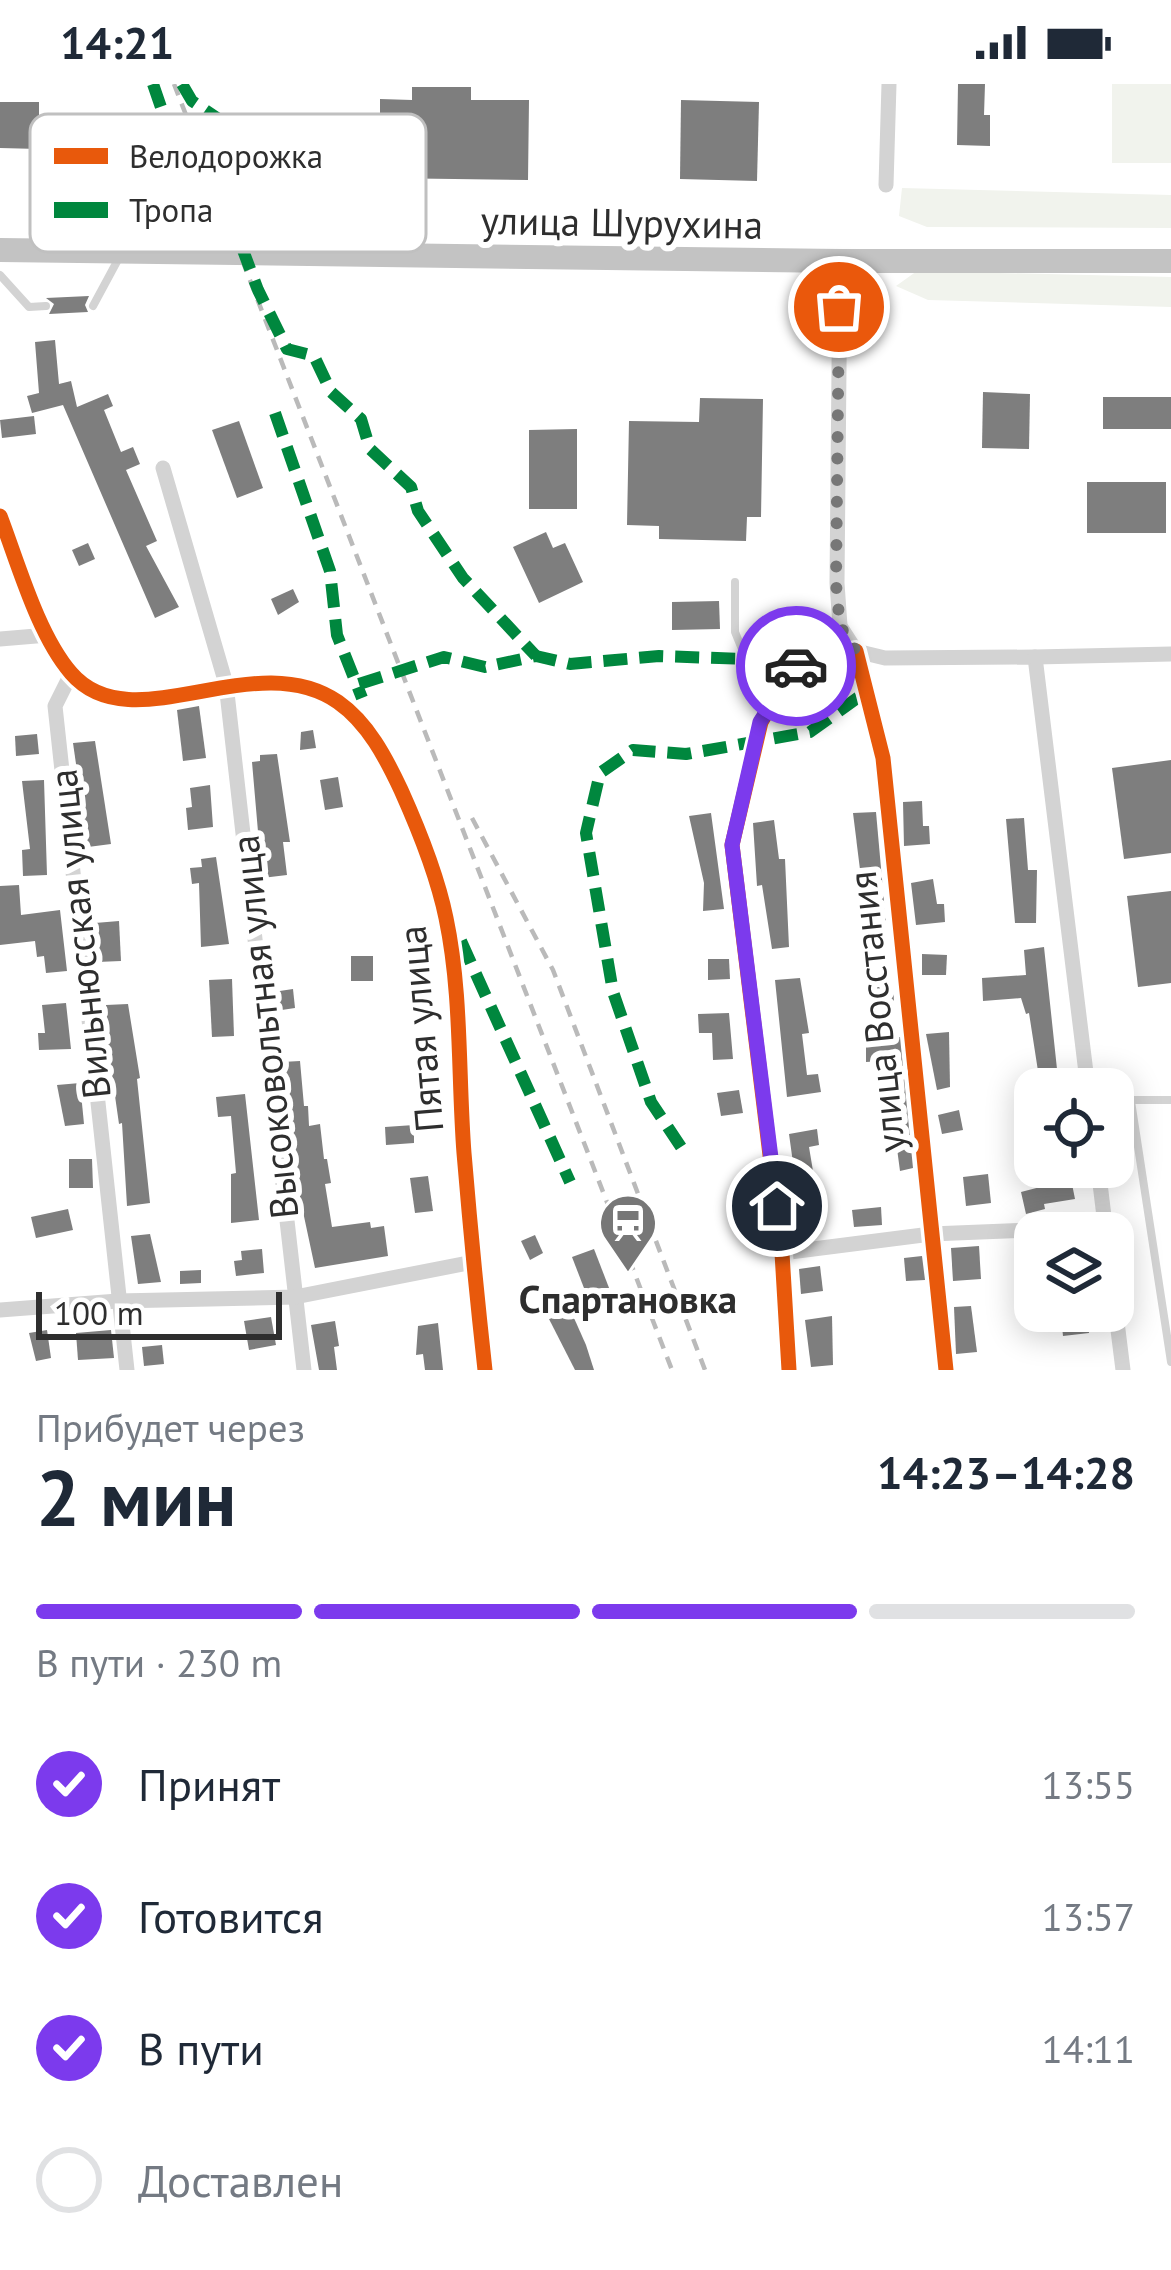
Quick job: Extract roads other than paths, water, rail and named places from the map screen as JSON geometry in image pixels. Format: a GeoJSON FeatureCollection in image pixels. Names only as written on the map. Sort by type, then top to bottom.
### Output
{"type":"FeatureCollection","features":[{"type":"Feature","properties":{"kind":"highway","name":"улица Шурухина"},"geometry":{"type":"LineString","coordinates":[[0,250],[30,250]]}},
{"type":"Feature","properties":{"kind":"highway","name":"улица Шурухина"},"geometry":{"type":"LineString","coordinates":[[195,252],[1171,261]]}},
{"type":"Feature","properties":{"kind":"street"},"geometry":{"type":"LineString","coordinates":[[886,185],[889,84]]}},
{"type":"Feature","properties":{"kind":"street","name":"улица Восстания"},"geometry":{"type":"LineString","coordinates":[[840,261],[836,584],[840,626],[856,651],[883,758],[946,1370]]}},
{"type":"Feature","properties":{"kind":"street","name":"Высоковольтная улица"},"geometry":{"type":"LineString","coordinates":[[163,468],[226,684],[304,1370]]}},
{"type":"Feature","properties":{"kind":"street"},"geometry":{"type":"LineString","coordinates":[[0,516],[48,635],[71,674]]}},
{"type":"Feature","properties":{"kind":"street"},"geometry":{"type":"LineString","coordinates":[[0,638],[48,635]]}},
{"type":"Feature","properties":{"kind":"street"},"geometry":{"type":"LineString","coordinates":[[789,1370],[782,1253],[732,845],[760,722],[792,667],[856,651],[885,658],[1171,654]]}},
{"type":"Feature","properties":{"kind":"street"},"geometry":{"type":"LineString","coordinates":[[1035,657],[1085,1068]]}},
{"type":"Feature","properties":{"kind":"street","name":"Пятая улица"},"geometry":{"type":"LineString","coordinates":[[71,674],[103,698],[143,701],[226,684],[296,685],[338,702],[372,737],[403,794],[435,879],[452,952],[484,1370]]}},
{"type":"Feature","properties":{"kind":"street","name":"Вильнюсская улица"},"geometry":{"type":"LineString","coordinates":[[71,674],[55,706],[127,1370]]}},
{"type":"Feature","properties":{"kind":"street"},"geometry":{"type":"LineString","coordinates":[[782,1253],[931,1234],[1014,1232]]}},
{"type":"Feature","properties":{"kind":"street"},"geometry":{"type":"LineString","coordinates":[[0,1310],[118,1301],[295,1297],[473,1262]]}},
{"type":"Feature","properties":{"kind":"street"},"geometry":{"type":"LineString","coordinates":[[1118,1332],[1123,1370]]}},
{"type":"Feature","properties":{"kind":"lane"},"geometry":{"type":"LineString","coordinates":[[93,306],[122,252]]}},
{"type":"Feature","properties":{"kind":"lane"},"geometry":{"type":"LineString","coordinates":[[0,275],[29,307],[46,306]]}},
{"type":"Feature","properties":{"kind":"lane"},"geometry":{"type":"LineString","coordinates":[[735,582],[735,632],[746,659],[792,667]]}},
{"type":"Feature","properties":{"kind":"lane"},"geometry":{"type":"LineString","coordinates":[[1134,1101],[1171,1100]]}},
{"type":"Feature","properties":{"kind":"lane"},"geometry":{"type":"LineString","coordinates":[[1134,1120],[1171,1361]]}},
{"type":"Feature","properties":{"kind":"railway"},"geometry":{"type":"LineString","coordinates":[[174,84],[186,114]]}},
{"type":"Feature","properties":{"kind":"railway"},"geometry":{"type":"LineString","coordinates":[[239,252],[672,1370]]}},
{"type":"Feature","properties":{"kind":"railway"},"geometry":{"type":"LineString","coordinates":[[472,818],[553,970],[705,1370]]}},
{"type":"Feature","properties":{"kind":"place","name":"Спартановка"},"geometry":{"type":"Point","coordinates":[628,1274]}}]}
